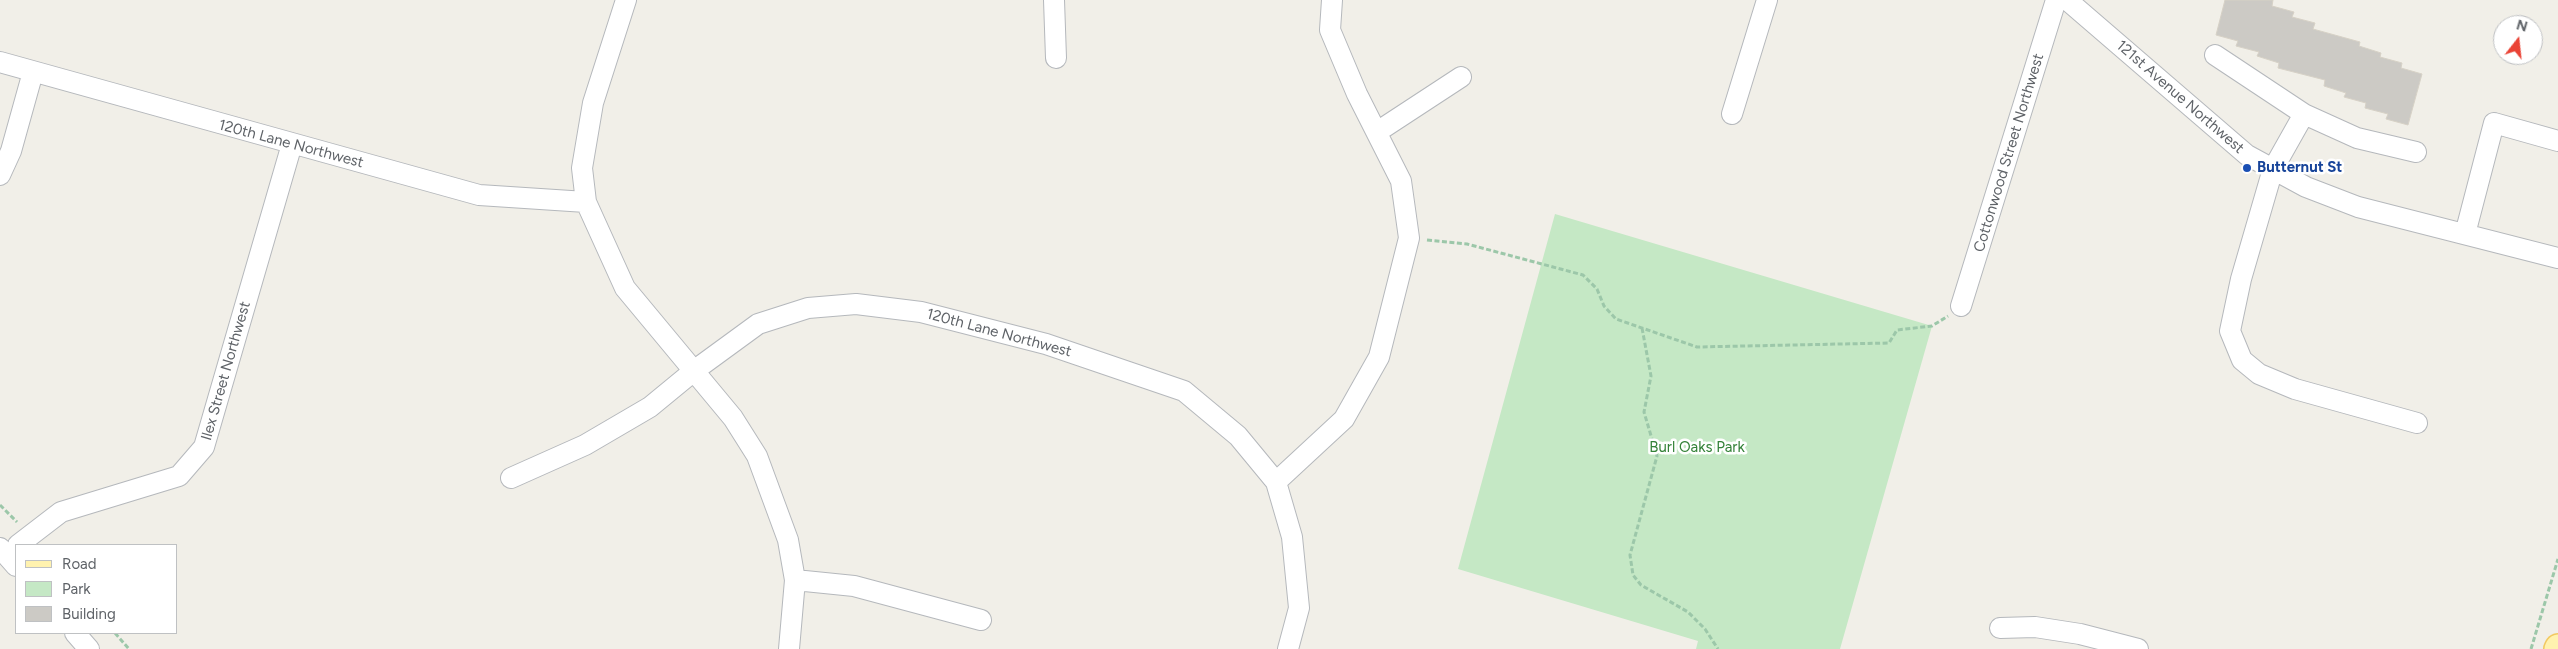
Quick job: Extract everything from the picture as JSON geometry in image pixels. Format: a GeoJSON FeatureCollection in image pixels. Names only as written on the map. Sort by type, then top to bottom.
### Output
{"type":"FeatureCollection","features":[{"type":"Feature","properties":{"kind":"street"},"geometry":{"type":"LineString","coordinates":[[626,0],[593,103],[582,168],[586,202],[625,288],[733,418],[757,456],[788,540],[795,580],[788,649]]}},
{"type":"Feature","properties":{"kind":"street"},"geometry":{"type":"LineString","coordinates":[[1288,649],[1299,608],[1292,537],[1276,482],[1344,419],[1379,357],[1409,238],[1401,181],[1357,94],[1330,30],[1332,0]]}},
{"type":"Feature","properties":{"kind":"street"},"geometry":{"type":"LineString","coordinates":[[1732,114],[1767,0]]}},
{"type":"Feature","properties":{"kind":"street","name":"Cottonwood Street Northwest"},"geometry":{"type":"LineString","coordinates":[[1961,306],[2056,0]]}},
{"type":"Feature","properties":{"kind":"street","name":"121st Avenue Northwest"},"geometry":{"type":"LineString","coordinates":[[2067,0],[2247,154],[2306,187],[2358,207],[2558,258]]}},
{"type":"Feature","properties":{"kind":"street"},"geometry":{"type":"LineString","coordinates":[[1050,1],[1056,58]]}},
{"type":"Feature","properties":{"kind":"street"},"geometry":{"type":"LineString","coordinates":[[2215,55],[2304,114],[2357,138],[2416,152]]}},
{"type":"Feature","properties":{"kind":"street","name":"120th Lane Northwest"},"geometry":{"type":"LineString","coordinates":[[0,62],[480,195],[586,202]]}},
{"type":"Feature","properties":{"kind":"street"},"geometry":{"type":"LineString","coordinates":[[0,174],[11,151],[33,72]]}},
{"type":"Feature","properties":{"kind":"street"},"geometry":{"type":"LineString","coordinates":[[1377,132],[1460,77]]}},
{"type":"Feature","properties":{"kind":"street"},"geometry":{"type":"LineString","coordinates":[[2304,114],[2273,169],[2241,279],[2230,331],[2242,360],[2260,374],[2296,389],[2417,423]]}},
{"type":"Feature","properties":{"kind":"street"},"geometry":{"type":"LineString","coordinates":[[2465,234],[2494,123],[2558,141]]}},
{"type":"Feature","properties":{"kind":"street","name":"Ilex Street Northwest"},"geometry":{"type":"LineString","coordinates":[[21,544],[61,512],[179,476],[204,447],[292,144]]}},
{"type":"Feature","properties":{"kind":"street","name":"120th Lane Northwest"},"geometry":{"type":"LineString","coordinates":[[511,478],[585,445],[650,407],[695,370],[758,324],[808,308],[856,304],[921,312],[1046,344],[1184,391],[1238,436],[1276,482]]}},
{"type":"Feature","properties":{"kind":"street"},"geometry":{"type":"LineString","coordinates":[[795,580],[854,586],[981,620]]}},
{"type":"Feature","properties":{"kind":"street"},"geometry":{"type":"LineString","coordinates":[[2000,628],[2035,627],[2078,641],[2138,649]]}},
{"type":"Feature","properties":{"kind":"street"},"geometry":{"type":"LineString","coordinates":[[76,634],[89,649]]}},
{"type":"Feature","properties":{"kind":"path"},"geometry":{"type":"LineString","coordinates":[[1409,238],[1468,244],[1583,275],[1596,289],[1604,306],[1616,318],[1697,347],[1889,343],[1897,330],[1932,326],[1961,306]]}},
{"type":"Feature","properties":{"kind":"path"},"geometry":{"type":"LineString","coordinates":[[1642,328],[1651,376],[1644,412],[1657,456],[1630,555],[1633,575],[1649,590],[1688,612],[1706,629],[1718,649]]}},
{"type":"Feature","properties":{"kind":"path"},"geometry":{"type":"LineString","coordinates":[[0,504],[20,525]]}},
{"type":"Feature","properties":{"kind":"path"},"geometry":{"type":"LineString","coordinates":[[2531,649],[2558,559]]}},
{"type":"Feature","properties":{"kind":"path"},"geometry":{"type":"LineString","coordinates":[[116,634],[129,649]]}},
{"type":"Feature","properties":{"kind":"green space","name":"Burl Oaks Park"},"geometry":{"type":"Polygon","coordinates":[[[1555,214],[1932,326],[1840,649],[1696,649],[1698,641],[1458,569],[1555,214]]]}},
{"type":"Feature","properties":{"kind":"building"},"geometry":{"type":"Polygon","coordinates":[[[2225,0],[2273,0],[2272,6],[2294,12],[2292,17],[2315,23],[2313,29],[2360,42],[2359,46],[2381,53],[2380,57],[2402,63],[2401,68],[2422,74],[2408,125],[2386,119],[2388,114],[2365,108],[2366,103],[2344,97],[2346,93],[2324,86],[2325,80],[2278,68],[2279,63],[2257,56],[2259,52],[2236,46],[2238,41],[2216,35],[2225,0]]]}},
{"type":"Feature","properties":{"kind":"place","name":"Butternut St"},"geometry":{"type":"Point","coordinates":[2247,168]}}]}
